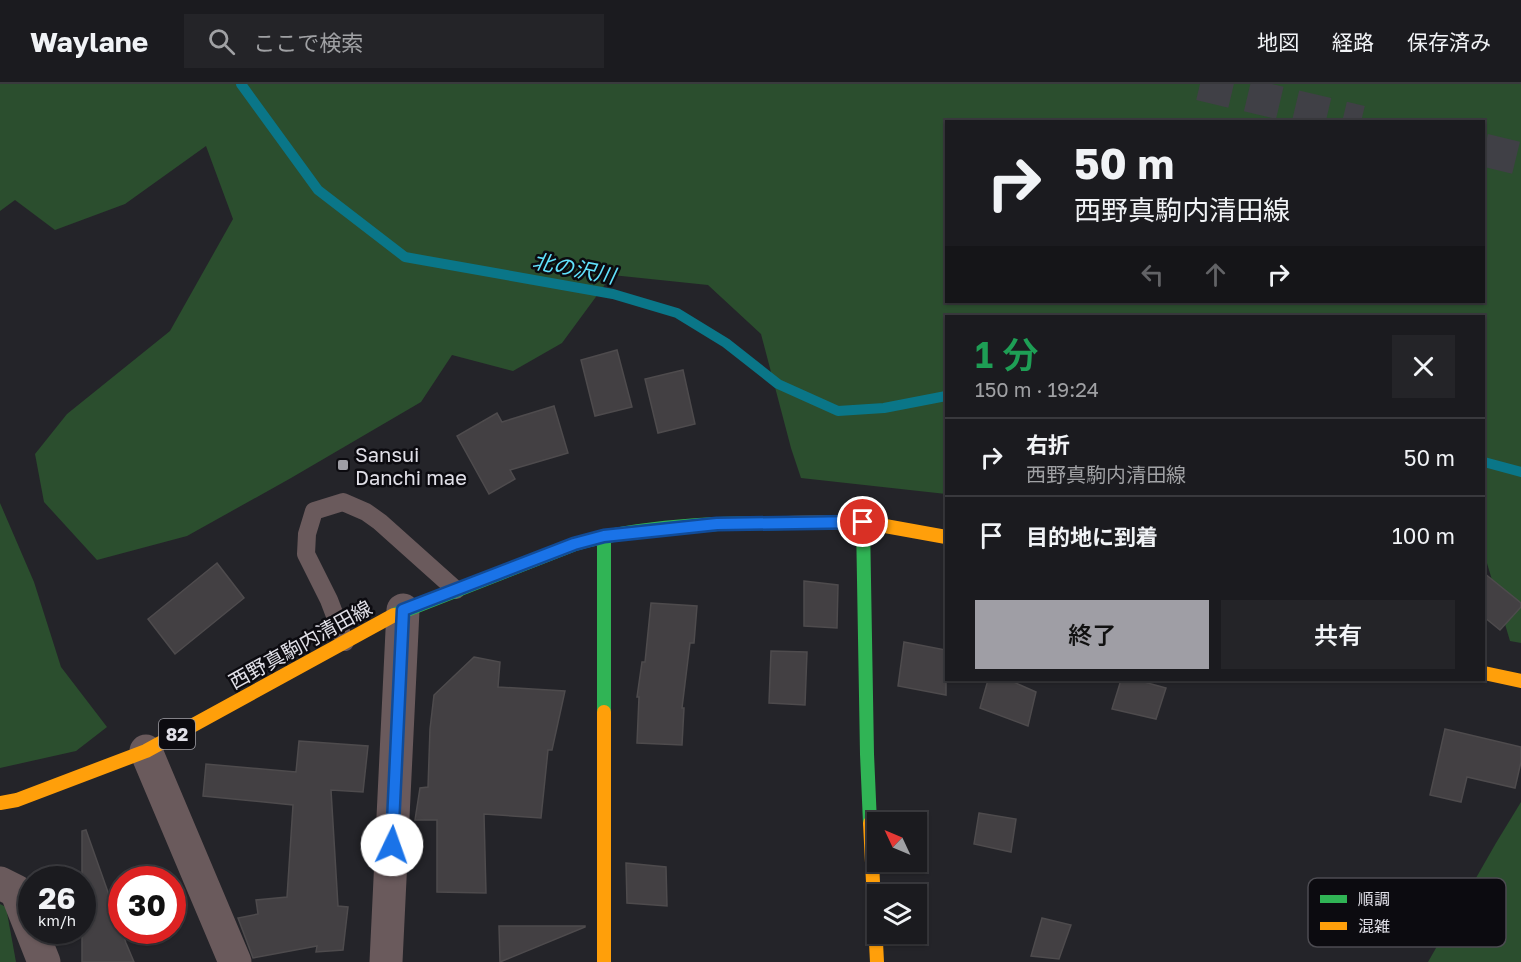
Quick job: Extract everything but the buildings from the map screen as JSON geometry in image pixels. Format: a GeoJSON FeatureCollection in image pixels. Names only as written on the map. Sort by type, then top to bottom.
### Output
{"type":"FeatureCollection","features":[{"type":"Feature","properties":{"kind":"main road","name":"西野真駒内清田線"},"geometry":{"type":"LineString","coordinates":[[0,803],[17,800],[146,751],[403,610],[574,544],[604,536],[717,524],[863,522],[945,537]]}},
{"type":"Feature","properties":{"kind":"main road"},"geometry":{"type":"LineString","coordinates":[[863,522],[867,754],[878,962]]}},
{"type":"Feature","properties":{"kind":"main road"},"geometry":{"type":"LineString","coordinates":[[604,536],[604,962]]}},
{"type":"Feature","properties":{"kind":"main road"},"geometry":{"type":"LineString","coordinates":[[1485,673],[1521,681]]}},
{"type":"Feature","properties":{"kind":"street"},"geometry":{"type":"LineString","coordinates":[[386,962],[403,610]]}},
{"type":"Feature","properties":{"kind":"street"},"geometry":{"type":"LineString","coordinates":[[146,751],[235,962]]}},
{"type":"Feature","properties":{"kind":"street"},"geometry":{"type":"LineString","coordinates":[[0,883],[16,891],[45,962]]}},
{"type":"Feature","properties":{"kind":"lane"},"geometry":{"type":"LineString","coordinates":[[345,642],[329,600],[306,554],[307,534],[314,511],[344,502],[366,512],[456,590]]}},
{"type":"Feature","properties":{"kind":"green space"},"geometry":{"type":"Polygon","coordinates":[[[0,84],[1521,84],[1521,643],[1510,641],[1485,556],[1485,315],[945,315],[945,494],[801,478],[761,334],[708,285],[612,275],[562,343],[513,371],[452,355],[421,402],[291,478],[187,536],[97,560],[44,502],[35,454],[67,414],[170,331],[233,219],[206,146],[125,204],[55,230],[15,200],[0,211],[0,84]]]}},
{"type":"Feature","properties":{"kind":"green space"},"geometry":{"type":"Polygon","coordinates":[[[0,503],[34,582],[61,667],[107,727],[76,751],[0,768],[0,503]]]}},
{"type":"Feature","properties":{"kind":"green space"},"geometry":{"type":"Polygon","coordinates":[[[1521,802],[1521,962],[1428,962],[1437,947],[1506,947],[1506,878],[1476,878],[1521,802]]]}},
{"type":"Feature","properties":{"kind":"green space"},"geometry":{"type":"Polygon","coordinates":[[[0,904],[6,907],[16,962],[0,962],[0,904]]]}},
{"type":"Feature","properties":{"kind":"waterway","name":"北の沢川"},"geometry":{"type":"LineString","coordinates":[[241,84],[318,190],[405,257],[613,294],[677,313],[726,343],[778,384],[838,411],[884,408],[945,396]]}},
{"type":"Feature","properties":{"kind":"waterway","name":"北の沢川"},"geometry":{"type":"LineString","coordinates":[[1485,462],[1521,472]]}},
{"type":"Feature","properties":{"kind":"tunnel"},"geometry":{"type":"LineString","coordinates":[[1200,84],[1353,120]]}},
{"type":"Feature","properties":{"kind":"tunnel"},"geometry":{"type":"LineString","coordinates":[[1485,150],[1521,159]]}},
{"type":"Feature","properties":{"kind":"traffic: fast"},"geometry":{"type":"LineString","coordinates":[[863,522],[870,812]]}},
{"type":"Feature","properties":{"kind":"traffic: fast"},"geometry":{"type":"LineString","coordinates":[[394,615],[575,544],[627,533],[680,526],[786,523]]}},
{"type":"Feature","properties":{"kind":"traffic: fast"},"geometry":{"type":"LineString","coordinates":[[604,536],[604,712]]}},
{"type":"Feature","properties":{"kind":"traffic: slow"},"geometry":{"type":"LineString","coordinates":[[786,523],[863,522],[945,537]]}},
{"type":"Feature","properties":{"kind":"traffic: slow"},"geometry":{"type":"LineString","coordinates":[[0,803],[17,800],[146,751],[394,615]]}},
{"type":"Feature","properties":{"kind":"traffic: slow"},"geometry":{"type":"LineString","coordinates":[[1485,673],[1521,681]]}},
{"type":"Feature","properties":{"kind":"traffic: slow"},"geometry":{"type":"LineString","coordinates":[[604,712],[604,962]]}},
{"type":"Feature","properties":{"kind":"traffic: slow"},"geometry":{"type":"LineString","coordinates":[[872,872],[877,962]]}},
{"type":"Feature","properties":{"kind":"place","name":"Sansui Danchi mae"},"geometry":{"type":"Point","coordinates":[343,465]}},
{"type":"Feature","properties":{"kind":"route"},"geometry":{"type":"LineString","coordinates":[[392,845],[403,610],[574,544],[604,536],[717,524],[863,522]]}}]}
